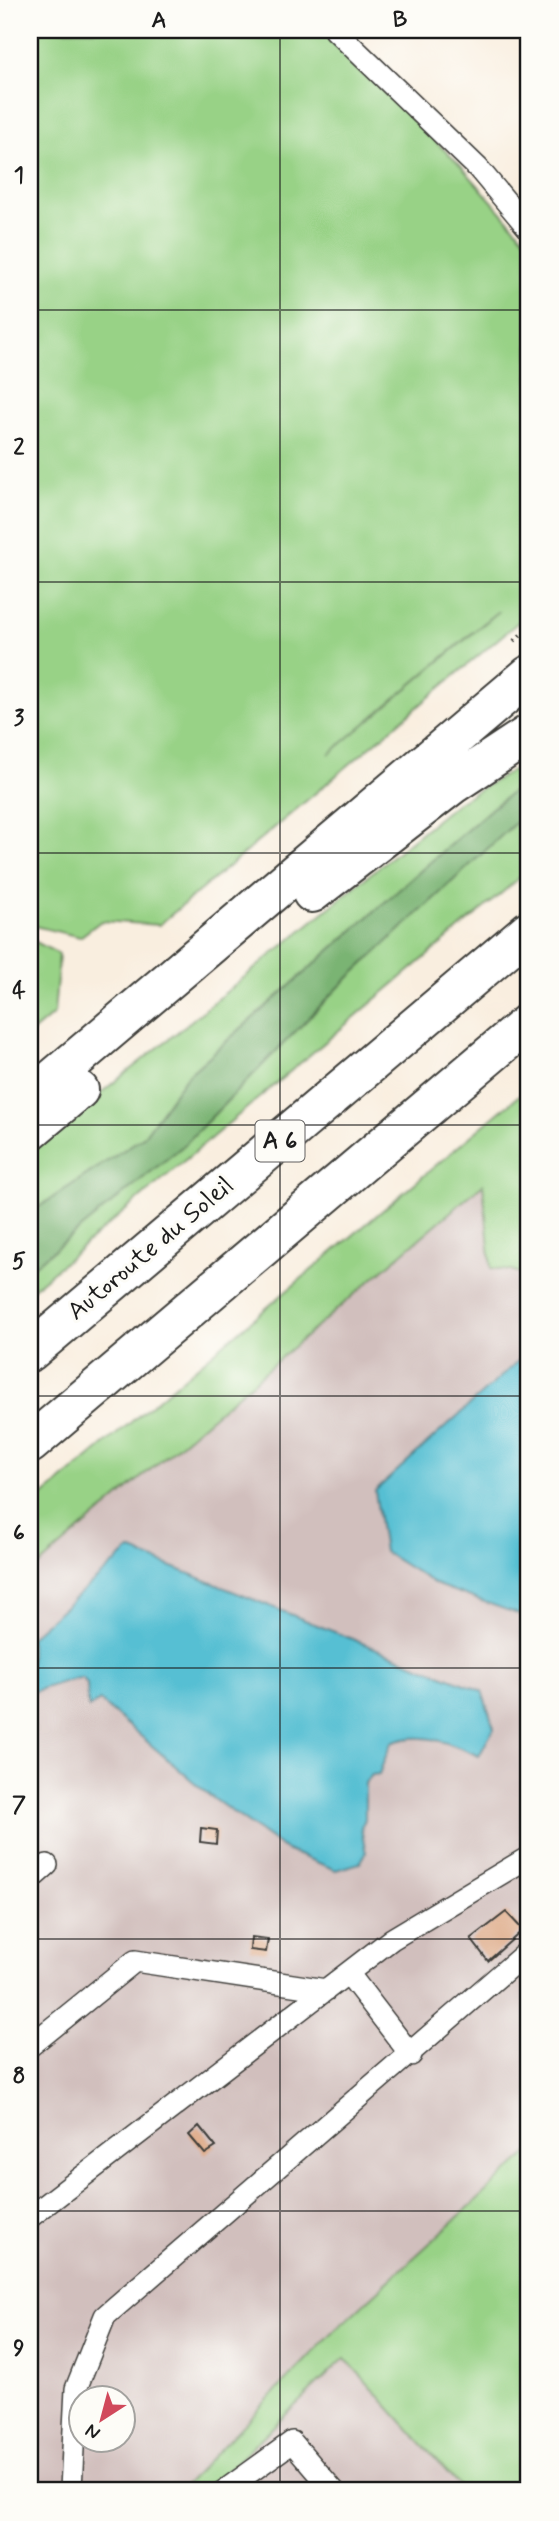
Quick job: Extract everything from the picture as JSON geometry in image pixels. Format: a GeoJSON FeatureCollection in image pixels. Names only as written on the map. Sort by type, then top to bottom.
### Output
{"type":"FeatureCollection","features":[{"type":"Feature","properties":{"kind":"main road"},"geometry":{"type":"LineString","coordinates":[[30,1098],[529,675]]}},
{"type":"Feature","properties":{"kind":"main road"},"geometry":{"type":"LineString","coordinates":[[30,1131],[332,876],[452,785],[529,734]]}},
{"type":"Feature","properties":{"kind":"main road","name":"Autoroute du Soleil"},"geometry":{"type":"LineString","coordinates":[[30,1352],[529,930]]}},
{"type":"Feature","properties":{"kind":"main road","name":"A 6"},"geometry":{"type":"LineString","coordinates":[[30,1444],[529,1022]]}},
{"type":"Feature","properties":{"kind":"lane"},"geometry":{"type":"LineString","coordinates":[[335,30],[478,167],[529,229]]}},
{"type":"Feature","properties":{"kind":"lane"},"geometry":{"type":"LineString","coordinates":[[30,2217],[392,1939],[529,1857]]}},
{"type":"Feature","properties":{"kind":"lane"},"geometry":{"type":"LineString","coordinates":[[30,1880],[47,1866]]}},
{"type":"Feature","properties":{"kind":"lane"},"geometry":{"type":"LineString","coordinates":[[68,2491],[71,2488],[76,2389],[105,2316],[411,2055],[529,1950]]}},
{"type":"Feature","properties":{"kind":"lane"},"geometry":{"type":"LineString","coordinates":[[30,2046],[135,1961],[326,1990]]}},
{"type":"Feature","properties":{"kind":"lane"},"geometry":{"type":"LineString","coordinates":[[348,1973],[411,2055]]}},
{"type":"Feature","properties":{"kind":"lane"},"geometry":{"type":"LineString","coordinates":[[224,2491],[292,2442],[334,2491]]}},
{"type":"Feature","properties":{"kind":"shaded area"},"geometry":{"type":"Polygon","coordinates":[[[529,1119],[529,2491],[30,2491],[30,1554],[529,1119]]]}},
{"type":"Feature","properties":{"kind":"green space"},"geometry":{"type":"Polygon","coordinates":[[[30,30],[320,30],[460,165],[529,243],[529,613],[159,925],[101,921],[80,937],[30,925],[30,30]],[[497,612],[329,754],[498,612],[497,612]]]}},
{"type":"Feature","properties":{"kind":"green space"},"geometry":{"type":"Polygon","coordinates":[[[529,761],[529,779],[492,808],[187,1076],[143,1137],[30,1213],[30,1150],[458,802],[529,761]]]}},
{"type":"Feature","properties":{"kind":"green space"},"geometry":{"type":"Polygon","coordinates":[[[529,779],[529,810],[341,985],[184,1145],[30,1269],[30,1213],[143,1137],[187,1076],[492,808],[529,779]]]}},
{"type":"Feature","properties":{"kind":"green space"},"geometry":{"type":"Polygon","coordinates":[[[529,810],[529,870],[30,1291],[30,1269],[184,1145],[341,985],[529,810]]]}},
{"type":"Feature","properties":{"kind":"green space"},"geometry":{"type":"Polygon","coordinates":[[[30,939],[59,954],[54,1014],[30,1034],[30,939]]]}},
{"type":"Feature","properties":{"kind":"green space"},"geometry":{"type":"Polygon","coordinates":[[[529,1087],[529,1274],[491,1268],[483,1184],[30,1573],[30,1507],[529,1087]]]}},
{"type":"Feature","properties":{"kind":"green space"},"geometry":{"type":"Polygon","coordinates":[[[529,2152],[529,2491],[464,2491],[345,2358],[206,2491],[179,2491],[334,2331],[529,2152]]]}},
{"type":"Feature","properties":{"kind":"water"},"geometry":{"type":"Polygon","coordinates":[[[529,1351],[529,1618],[437,1585],[384,1552],[375,1491],[529,1351]]]}},
{"type":"Feature","properties":{"kind":"water"},"geometry":{"type":"Polygon","coordinates":[[[130,1550],[482,1691],[494,1728],[479,1756],[425,1738],[403,1739],[391,1743],[379,1774],[372,1775],[365,1783],[365,1819],[361,1828],[366,1853],[360,1863],[336,1870],[286,1850],[210,1796],[100,1701],[88,1708],[87,1684],[82,1678],[30,1692],[30,1637],[130,1550]]]}},
{"type":"Feature","properties":{"kind":"building"},"geometry":{"type":"Polygon","coordinates":[[[201,1828],[217,1830],[216,1844],[200,1842],[201,1828]]]}},
{"type":"Feature","properties":{"kind":"building"},"geometry":{"type":"Polygon","coordinates":[[[506,1912],[523,1930],[488,1961],[471,1939],[506,1912]]]}},
{"type":"Feature","properties":{"kind":"building"},"geometry":{"type":"Polygon","coordinates":[[[251,1937],[268,1939],[266,1952],[250,1950],[251,1937]]]}},
{"type":"Feature","properties":{"kind":"building"},"geometry":{"type":"Polygon","coordinates":[[[199,2126],[216,2147],[205,2154],[189,2135],[199,2126]]]}}]}
